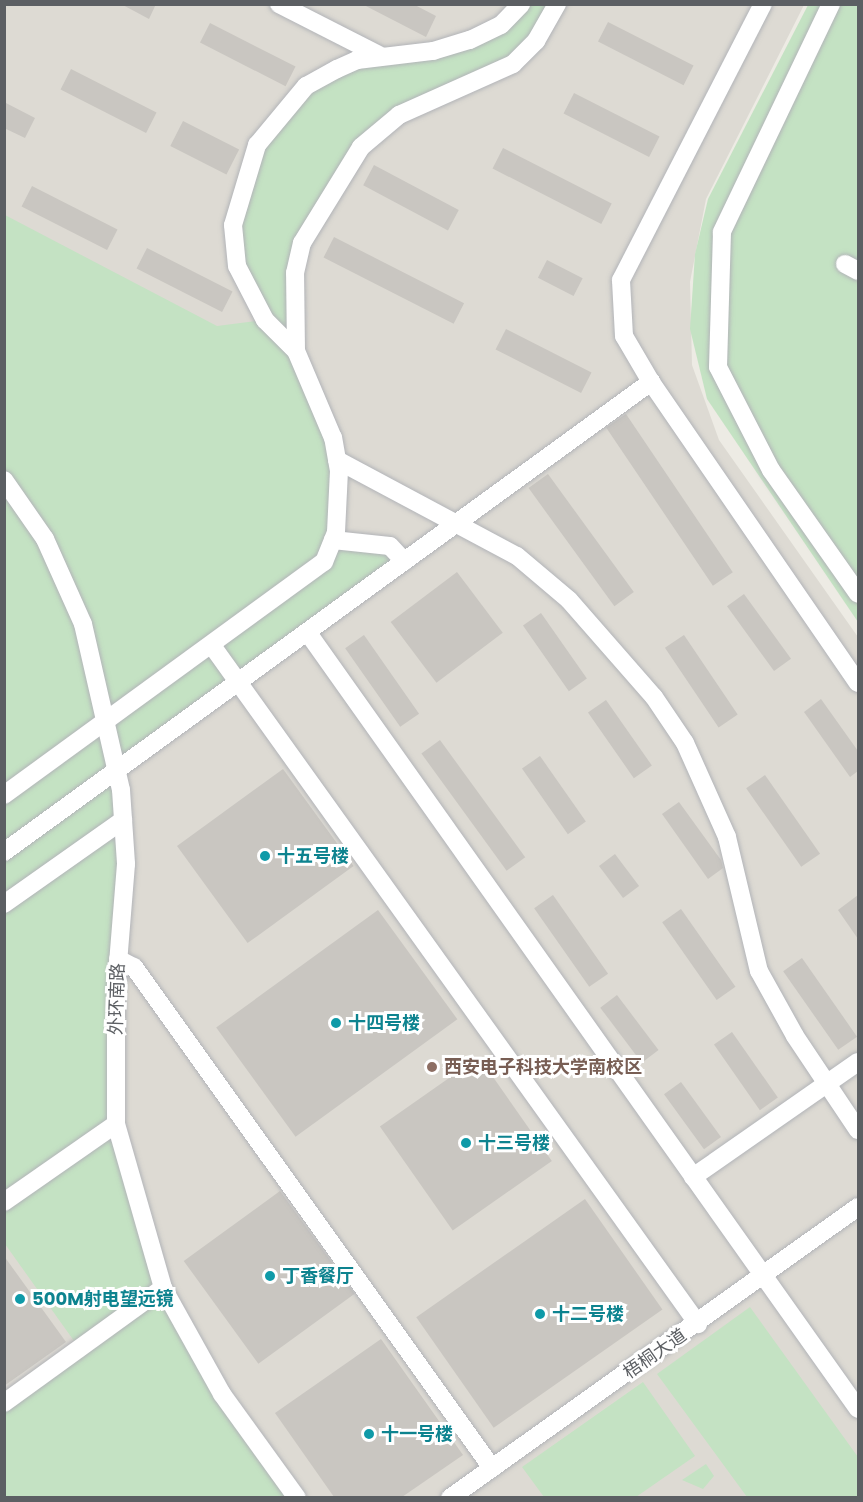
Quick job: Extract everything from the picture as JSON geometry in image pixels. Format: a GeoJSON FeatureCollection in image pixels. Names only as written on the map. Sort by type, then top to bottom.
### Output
{"type":"FeatureCollection","features":[{"type":"Feature","properties":{"kind":"street"},"geometry":{"type":"LineString","coordinates":[[279,4],[379,55]]}},
{"type":"Feature","properties":{"kind":"street"},"geometry":{"type":"LineString","coordinates":[[296,351],[265,320],[237,266],[233,225],[242,186],[257,145],[306,86],[357,60],[379,55],[433,51],[470,40],[501,24],[521,4]]}},
{"type":"Feature","properties":{"kind":"street"},"geometry":{"type":"LineString","coordinates":[[4,795],[311,575],[333,540],[337,460],[296,351],[295,273],[302,243],[348,164],[399,116],[513,63],[536,41],[557,4]]}},
{"type":"Feature","properties":{"kind":"street"},"geometry":{"type":"LineString","coordinates":[[763,4],[621,280],[624,336],[651,382],[858,683]]}},
{"type":"Feature","properties":{"kind":"street"},"geometry":{"type":"LineString","coordinates":[[831,4],[722,232],[718,367],[771,470],[858,594]]}},
{"type":"Feature","properties":{"kind":"street"},"geometry":{"type":"LineString","coordinates":[[4,852],[651,382]]}},
{"type":"Feature","properties":{"kind":"street"},"geometry":{"type":"LineString","coordinates":[[337,460],[517,556],[569,600],[654,698],[685,743],[727,837],[759,971],[826,1085],[858,1131]]}},
{"type":"Feature","properties":{"kind":"street","name":"外环南路"},"geometry":{"type":"LineString","coordinates":[[4,480],[45,539],[83,624],[117,772],[126,864],[118,959],[116,1124],[163,1287],[222,1395],[297,1497]]}},
{"type":"Feature","properties":{"kind":"street"},"geometry":{"type":"LineString","coordinates":[[333,540],[390,546],[404,561]]}},
{"type":"Feature","properties":{"kind":"street"},"geometry":{"type":"LineString","coordinates":[[308,633],[858,1409]]}},
{"type":"Feature","properties":{"kind":"street"},"geometry":{"type":"LineString","coordinates":[[213,647],[698,1324]]}},
{"type":"Feature","properties":{"kind":"street"},"geometry":{"type":"LineString","coordinates":[[4,903],[123,820]]}},
{"type":"Feature","properties":{"kind":"street"},"geometry":{"type":"LineString","coordinates":[[118,959],[134,966],[492,1468]]}},
{"type":"Feature","properties":{"kind":"street"},"geometry":{"type":"LineString","coordinates":[[693,1177],[858,1062]]}},
{"type":"Feature","properties":{"kind":"street"},"geometry":{"type":"LineString","coordinates":[[4,1203],[116,1124]]}},
{"type":"Feature","properties":{"kind":"street","name":"梧桐大道"},"geometry":{"type":"LineString","coordinates":[[450,1497],[764,1278],[858,1207]]}},
{"type":"Feature","properties":{"kind":"street"},"geometry":{"type":"LineString","coordinates":[[4,1403],[163,1287]]}},
{"type":"Feature","properties":{"kind":"shaded area","name":"西安电子科技大学南校区"},"geometry":{"type":"Polygon","coordinates":[[[5,5],[804,5],[706,199],[690,282],[692,365],[719,440],[858,637],[858,1497],[5,1498],[5,5]]]}},
{"type":"Feature","properties":{"kind":"green space"},"geometry":{"type":"Polygon","coordinates":[[[521,5],[557,5],[536,41],[361,146],[295,273],[296,351],[333,438],[336,532],[378,543],[404,561],[117,772],[123,820],[116,1124],[163,1288],[297,1497],[5,1497],[4,1403],[79,1348],[5,1244],[5,215],[217,326],[264,320],[233,225],[257,145],[337,69],[433,51],[521,5]]]}},
{"type":"Feature","properties":{"kind":"green space"},"geometry":{"type":"Polygon","coordinates":[[[808,5],[858,5],[858,622],[707,399],[690,329],[695,254],[708,199],[808,5]]]}},
{"type":"Feature","properties":{"kind":"green space"},"geometry":{"type":"Polygon","coordinates":[[[750,1307],[858,1457],[858,1497],[747,1497],[657,1374],[750,1307]]]}},
{"type":"Feature","properties":{"kind":"green space"},"geometry":{"type":"Polygon","coordinates":[[[643,1382],[695,1456],[636,1497],[544,1497],[522,1467],[643,1382]]]}},
{"type":"Feature","properties":{"kind":"green space"},"geometry":{"type":"Polygon","coordinates":[[[706,1464],[714,1476],[703,1489],[682,1480],[706,1464]]]}},
{"type":"Feature","properties":{"kind":"building"},"geometry":{"type":"Polygon","coordinates":[[[121,4],[156,4],[149,19],[121,4]]]}},
{"type":"Feature","properties":{"kind":"building"},"geometry":{"type":"Polygon","coordinates":[[[362,4],[413,4],[436,16],[426,37],[362,4]]]}},
{"type":"Feature","properties":{"kind":"building"},"geometry":{"type":"Polygon","coordinates":[[[608,22],[694,66],[684,85],[598,42],[608,22]]]}},
{"type":"Feature","properties":{"kind":"building"},"geometry":{"type":"Polygon","coordinates":[[[210,23],[296,67],[286,86],[200,43],[210,23]]]}},
{"type":"Feature","properties":{"kind":"building"},"geometry":{"type":"Polygon","coordinates":[[[71,69],[157,113],[146,133],[61,89],[71,69]]]}},
{"type":"Feature","properties":{"kind":"building"},"geometry":{"type":"Polygon","coordinates":[[[574,93],[660,137],[649,157],[564,113],[574,93]]]}},
{"type":"Feature","properties":{"kind":"building"},"geometry":{"type":"Polygon","coordinates":[[[4,102],[35,118],[25,138],[4,128],[4,102]]]}},
{"type":"Feature","properties":{"kind":"building"},"geometry":{"type":"Polygon","coordinates":[[[183,121],[239,150],[226,175],[170,146],[183,121]]]}},
{"type":"Feature","properties":{"kind":"building"},"geometry":{"type":"Polygon","coordinates":[[[503,148],[612,203],[601,224],[493,168],[503,148]]]}},
{"type":"Feature","properties":{"kind":"building"},"geometry":{"type":"Polygon","coordinates":[[[374,165],[459,210],[448,230],[363,185],[374,165]]]}},
{"type":"Feature","properties":{"kind":"building"},"geometry":{"type":"Polygon","coordinates":[[[32,186],[118,230],[107,250],[22,206],[32,186]]]}},
{"type":"Feature","properties":{"kind":"building"},"geometry":{"type":"Polygon","coordinates":[[[334,237],[464,303],[454,324],[324,257],[334,237]]]}},
{"type":"Feature","properties":{"kind":"building"},"geometry":{"type":"Polygon","coordinates":[[[147,248],[233,292],[222,312],[137,268],[147,248]]]}},
{"type":"Feature","properties":{"kind":"building"},"geometry":{"type":"Polygon","coordinates":[[[547,260],[583,278],[574,296],[538,278],[547,260]]]}},
{"type":"Feature","properties":{"kind":"building"},"geometry":{"type":"Polygon","coordinates":[[[506,329],[592,373],[581,393],[496,349],[506,329]]]}},
{"type":"Feature","properties":{"kind":"building"},"geometry":{"type":"Polygon","coordinates":[[[626,414],[733,572],[713,586],[606,427],[626,414]]]}},
{"type":"Feature","properties":{"kind":"building"},"geometry":{"type":"Polygon","coordinates":[[[548,474],[634,592],[614,606],[529,488],[548,474]]]}},
{"type":"Feature","properties":{"kind":"building"},"geometry":{"type":"Polygon","coordinates":[[[457,572],[503,633],[436,683],[391,622],[457,572]]]}},
{"type":"Feature","properties":{"kind":"building"},"geometry":{"type":"Polygon","coordinates":[[[744,594],[791,659],[774,671],[727,606],[744,594]]]}},
{"type":"Feature","properties":{"kind":"building"},"geometry":{"type":"Polygon","coordinates":[[[541,613],[587,679],[569,691],[523,626],[541,613]]]}},
{"type":"Feature","properties":{"kind":"building"},"geometry":{"type":"Polygon","coordinates":[[[364,635],[419,714],[400,727],[345,648],[364,635]]]}},
{"type":"Feature","properties":{"kind":"building"},"geometry":{"type":"Polygon","coordinates":[[[684,635],[738,715],[719,727],[665,648],[684,635]]]}},
{"type":"Feature","properties":{"kind":"building"},"geometry":{"type":"Polygon","coordinates":[[[821,699],[858,751],[858,771],[850,777],[804,712],[821,699]]]}},
{"type":"Feature","properties":{"kind":"building"},"geometry":{"type":"Polygon","coordinates":[[[606,700],[652,766],[634,778],[588,713],[606,700]]]}},
{"type":"Feature","properties":{"kind":"building"},"geometry":{"type":"Polygon","coordinates":[[[440,740],[525,857],[507,871],[421,754],[440,740]]]}},
{"type":"Feature","properties":{"kind":"building"},"geometry":{"type":"Polygon","coordinates":[[[540,756],[586,822],[568,834],[522,769],[540,756]]]}},
{"type":"Feature","properties":{"kind":"building","name":"十五号楼"},"geometry":{"type":"Polygon","coordinates":[[[283,769],[354,866],[248,943],[177,846],[283,769]]]}},
{"type":"Feature","properties":{"kind":"building"},"geometry":{"type":"Polygon","coordinates":[[[765,775],[820,854],[801,867],[746,788],[765,775]]]}},
{"type":"Feature","properties":{"kind":"building"},"geometry":{"type":"Polygon","coordinates":[[[679,802],[721,860],[723,868],[708,879],[662,814],[679,802]]]}},
{"type":"Feature","properties":{"kind":"building"},"geometry":{"type":"Polygon","coordinates":[[[615,854],[639,886],[623,898],[599,866],[615,854]]]}},
{"type":"Feature","properties":{"kind":"building"},"geometry":{"type":"Polygon","coordinates":[[[553,895],[608,974],[589,987],[534,908],[553,895]]]}},
{"type":"Feature","properties":{"kind":"building"},"geometry":{"type":"Polygon","coordinates":[[[858,895],[858,939],[838,910],[858,895]]]}},
{"type":"Feature","properties":{"kind":"building"},"geometry":{"type":"Polygon","coordinates":[[[681,909],[735,987],[717,1000],[662,922],[681,909]]]}},
{"type":"Feature","properties":{"kind":"building","name":"十四号楼"},"geometry":{"type":"Polygon","coordinates":[[[378,910],[457,1019],[296,1137],[216,1028],[378,910]]]}},
{"type":"Feature","properties":{"kind":"building"},"geometry":{"type":"Polygon","coordinates":[[[802,958],[857,1037],[838,1050],[783,971],[802,958]]]}},
{"type":"Feature","properties":{"kind":"building"},"geometry":{"type":"Polygon","coordinates":[[[617,995],[659,1050],[642,1063],[600,1008],[617,995]]]}},
{"type":"Feature","properties":{"kind":"building"},"geometry":{"type":"Polygon","coordinates":[[[732,1032],[778,1098],[760,1110],[714,1045],[732,1032]]]}},
{"type":"Feature","properties":{"kind":"building","name":"十三号楼"},"geometry":{"type":"Polygon","coordinates":[[[479,1057],[552,1161],[453,1230],[380,1126],[479,1057]]]}},
{"type":"Feature","properties":{"kind":"building"},"geometry":{"type":"Polygon","coordinates":[[[681,1082],[721,1137],[704,1149],[664,1094],[681,1082]]]}},
{"type":"Feature","properties":{"kind":"building","name":"丁香餐厅"},"geometry":{"type":"Polygon","coordinates":[[[280,1191],[355,1294],[258,1364],[184,1261],[280,1191]]]}},
{"type":"Feature","properties":{"kind":"building","name":"十二号楼"},"geometry":{"type":"Polygon","coordinates":[[[585,1199],[662,1310],[494,1428],[416,1317],[585,1199]]]}},
{"type":"Feature","properties":{"kind":"building","name":"500M射电望远镜"},"geometry":{"type":"Polygon","coordinates":[[[4,1256],[66,1342],[4,1386],[4,1256]]]}},
{"type":"Feature","properties":{"kind":"building","name":"十一号楼"},"geometry":{"type":"Polygon","coordinates":[[[381,1339],[463,1455],[402,1497],[334,1497],[275,1413],[381,1339]]]}},
{"type":"Feature","properties":{"kind":"place","name":"十五号楼"},"geometry":{"type":"Point","coordinates":[265,856]}},
{"type":"Feature","properties":{"kind":"place","name":"十四号楼"},"geometry":{"type":"Point","coordinates":[336,1023]}},
{"type":"Feature","properties":{"kind":"place","name":"西安电子科技大学南校区"},"geometry":{"type":"Point","coordinates":[432,1067]}},
{"type":"Feature","properties":{"kind":"place","name":"十三号楼"},"geometry":{"type":"Point","coordinates":[466,1143]}},
{"type":"Feature","properties":{"kind":"place","name":"丁香餐厅"},"geometry":{"type":"Point","coordinates":[270,1276]}},
{"type":"Feature","properties":{"kind":"place","name":"500M射电望远镜"},"geometry":{"type":"Point","coordinates":[20,1299]}},
{"type":"Feature","properties":{"kind":"place","name":"十二号楼"},"geometry":{"type":"Point","coordinates":[540,1314]}},
{"type":"Feature","properties":{"kind":"place","name":"十一号楼"},"geometry":{"type":"Point","coordinates":[369,1434]}}]}
